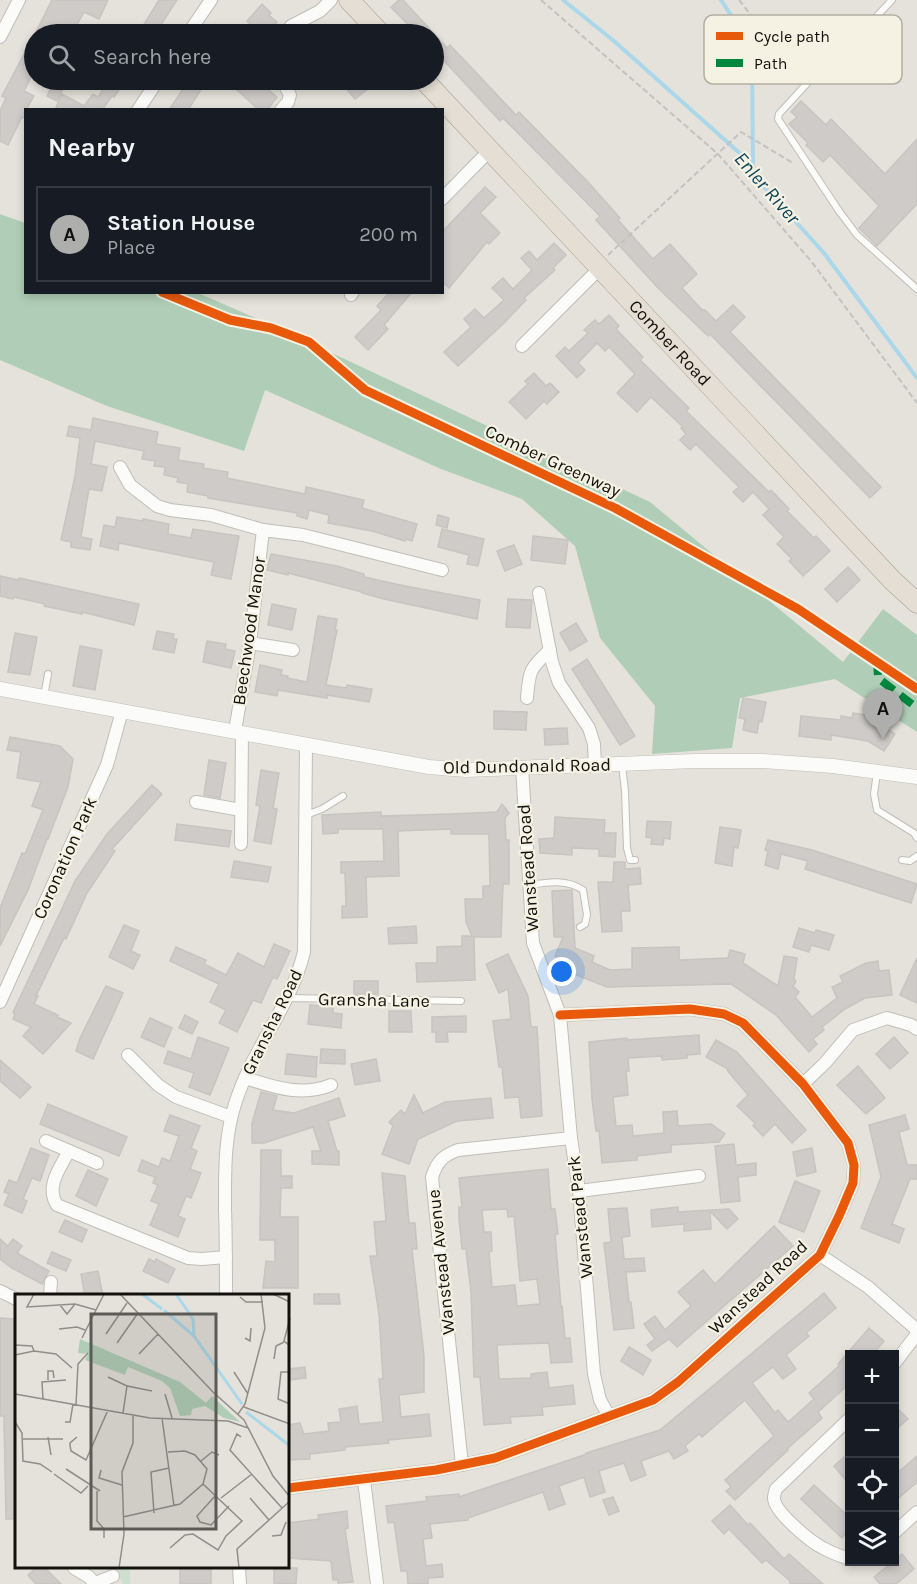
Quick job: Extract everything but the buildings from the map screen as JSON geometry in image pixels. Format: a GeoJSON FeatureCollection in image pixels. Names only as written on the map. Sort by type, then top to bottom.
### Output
{"type":"FeatureCollection","features":[{"type":"Feature","properties":{"kind":"highway"},"geometry":{"type":"LineString","coordinates":[[349,0],[372,24]]}},
{"type":"Feature","properties":{"kind":"highway","name":"Comber Road"},"geometry":{"type":"LineString","coordinates":[[433,90],[892,580],[917,603]]}},
{"type":"Feature","properties":{"kind":"street"},"geometry":{"type":"LineString","coordinates":[[0,37],[20,0]]}},
{"type":"Feature","properties":{"kind":"street"},"geometry":{"type":"LineString","coordinates":[[195,24],[211,0]]}},
{"type":"Feature","properties":{"kind":"street"},"geometry":{"type":"LineString","coordinates":[[295,24],[320,11],[331,0]]}},
{"type":"Feature","properties":{"kind":"street"},"geometry":{"type":"LineString","coordinates":[[139,108],[151,90]]}},
{"type":"Feature","properties":{"kind":"street"},"geometry":{"type":"LineString","coordinates":[[283,108],[290,95],[287,90]]}},
{"type":"Feature","properties":{"kind":"street"},"geometry":{"type":"LineString","coordinates":[[444,198],[490,150]]}},
{"type":"Feature","properties":{"kind":"street"},"geometry":{"type":"LineString","coordinates":[[522,346],[598,266]]}},
{"type":"Feature","properties":{"kind":"street"},"geometry":{"type":"LineString","coordinates":[[120,467],[130,484],[157,506],[170,510],[211,515],[263,530],[303,535],[442,570]]}},
{"type":"Feature","properties":{"kind":"street","name":"Beechwood Manor"},"geometry":{"type":"LineString","coordinates":[[240,844],[238,732],[263,530]]}},
{"type":"Feature","properties":{"kind":"street"},"geometry":{"type":"LineString","coordinates":[[539,593],[559,683],[589,728],[594,744],[595,765]]}},
{"type":"Feature","properties":{"kind":"street"},"geometry":{"type":"LineString","coordinates":[[250,643],[293,650]]}},
{"type":"Feature","properties":{"kind":"street"},"geometry":{"type":"LineString","coordinates":[[527,698],[533,665],[550,650]]}},
{"type":"Feature","properties":{"kind":"street","name":"Old Dundonald Road"},"geometry":{"type":"LineString","coordinates":[[0,689],[429,768],[466,770],[695,761],[763,761],[877,771],[917,777]]}},
{"type":"Feature","properties":{"kind":"street","name":"Coronation Park"},"geometry":{"type":"LineString","coordinates":[[0,1002],[108,765],[122,711]]}},
{"type":"Feature","properties":{"kind":"street","name":"Gransha Road"},"geometry":{"type":"LineString","coordinates":[[226,1294],[225,1162],[231,1117],[245,1078],[299,971],[304,952],[306,746]]}},
{"type":"Feature","properties":{"kind":"street","name":"Wanstead Road"},"geometry":{"type":"LineString","coordinates":[[290,1488],[462,1465],[495,1458],[653,1400],[664,1393],[820,1255],[853,1183],[854,1165],[848,1143],[803,1084],[743,1023],[724,1014],[690,1009],[560,1015],[533,943],[522,768]]}},
{"type":"Feature","properties":{"kind":"street"},"geometry":{"type":"LineString","coordinates":[[196,802],[241,810]]}},
{"type":"Feature","properties":{"kind":"street","name":"Wanstead Park"},"geometry":{"type":"LineString","coordinates":[[560,1015],[571,1138],[579,1191],[594,1374],[600,1400],[609,1416]]}},
{"type":"Feature","properties":{"kind":"street"},"geometry":{"type":"LineString","coordinates":[[803,1084],[853,1030],[887,1018],[917,1029]]}},
{"type":"Feature","properties":{"kind":"street"},"geometry":{"type":"LineString","coordinates":[[128,1055],[158,1085],[176,1097],[231,1117]]}},
{"type":"Feature","properties":{"kind":"street"},"geometry":{"type":"LineString","coordinates":[[245,1078],[278,1088],[302,1092],[320,1090],[331,1085]]}},
{"type":"Feature","properties":{"kind":"street","name":"Wanstead Avenue"},"geometry":{"type":"LineString","coordinates":[[462,1465],[432,1178],[436,1164],[445,1155],[458,1150],[571,1138]]}},
{"type":"Feature","properties":{"kind":"street"},"geometry":{"type":"LineString","coordinates":[[46,1141],[97,1163]]}},
{"type":"Feature","properties":{"kind":"street"},"geometry":{"type":"LineString","coordinates":[[69,1151],[52,1188],[52,1197],[57,1205],[188,1258],[226,1257]]}},
{"type":"Feature","properties":{"kind":"street"},"geometry":{"type":"LineString","coordinates":[[579,1191],[699,1176]]}},
{"type":"Feature","properties":{"kind":"street"},"geometry":{"type":"LineString","coordinates":[[820,1255],[868,1287],[917,1330]]}},
{"type":"Feature","properties":{"kind":"street"},"geometry":{"type":"LineString","coordinates":[[50,1294],[51,1282]]}},
{"type":"Feature","properties":{"kind":"street"},"geometry":{"type":"LineString","coordinates":[[0,1291],[15,1298]]}},
{"type":"Feature","properties":{"kind":"street"},"geometry":{"type":"LineString","coordinates":[[899,1357],[917,1334]]}},
{"type":"Feature","properties":{"kind":"street"},"geometry":{"type":"LineString","coordinates":[[845,1422],[776,1489],[774,1498],[776,1507],[798,1529],[820,1547],[845,1557]]}},
{"type":"Feature","properties":{"kind":"street"},"geometry":{"type":"LineString","coordinates":[[364,1479],[377,1584]]}},
{"type":"Feature","properties":{"kind":"street"},"geometry":{"type":"LineString","coordinates":[[899,1528],[917,1512]]}},
{"type":"Feature","properties":{"kind":"street"},"geometry":{"type":"LineString","coordinates":[[75,1569],[95,1583],[113,1576]]}},
{"type":"Feature","properties":{"kind":"street"},"geometry":{"type":"LineString","coordinates":[[239,1569],[240,1584]]}},
{"type":"Feature","properties":{"kind":"lane"},"geometry":{"type":"LineString","coordinates":[[878,15],[892,0]]}},
{"type":"Feature","properties":{"kind":"lane"},"geometry":{"type":"LineString","coordinates":[[806,84],[779,114],[778,119],[857,235],[917,289]]}},
{"type":"Feature","properties":{"kind":"lane"},"geometry":{"type":"LineString","coordinates":[[44,697],[48,674]]}},
{"type":"Feature","properties":{"kind":"lane"},"geometry":{"type":"LineString","coordinates":[[621,764],[625,791],[627,848],[630,860],[635,860]]}},
{"type":"Feature","properties":{"kind":"lane"},"geometry":{"type":"LineString","coordinates":[[877,771],[874,794],[877,810],[914,833],[917,838]]}},
{"type":"Feature","properties":{"kind":"lane"},"geometry":{"type":"LineString","coordinates":[[306,815],[322,809],[343,796]]}},
{"type":"Feature","properties":{"kind":"lane"},"geometry":{"type":"LineString","coordinates":[[902,860],[910,861],[917,856]]}},
{"type":"Feature","properties":{"kind":"lane"},"geometry":{"type":"LineString","coordinates":[[529,885],[556,882],[573,884],[583,890],[587,915],[585,924],[580,927]]}},
{"type":"Feature","properties":{"kind":"lane","name":"Gransha Lane"},"geometry":{"type":"LineString","coordinates":[[287,998],[461,1001]]}},
{"type":"Feature","properties":{"kind":"path"},"geometry":{"type":"LineString","coordinates":[[541,0],[718,154],[811,261],[917,403]]}},
{"type":"Feature","properties":{"kind":"path"},"geometry":{"type":"LineString","coordinates":[[740,0],[751,15]]}},
{"type":"Feature","properties":{"kind":"path"},"geometry":{"type":"LineString","coordinates":[[598,266],[741,132],[793,163]]}},
{"type":"Feature","properties":{"kind":"green space"},"geometry":{"type":"Polygon","coordinates":[[[0,214],[24,223],[24,294],[200,294],[274,326],[650,502],[843,662],[883,609],[917,635],[917,732],[835,679],[740,698],[732,748],[652,754],[655,706],[600,638],[575,546],[522,499],[441,469],[265,390],[244,451],[107,406],[0,360],[0,214]]]}},
{"type":"Feature","properties":{"kind":"green space"},"geometry":{"type":"Polygon","coordinates":[[[116,1569],[130,1569],[130,1584],[123,1584],[116,1569]]]}},
{"type":"Feature","properties":{"kind":"waterway","name":"Enler River"},"geometry":{"type":"LineString","coordinates":[[563,0],[614,41],[753,165],[756,178],[824,253],[917,378]]}},
{"type":"Feature","properties":{"kind":"waterway"},"geometry":{"type":"LineString","coordinates":[[721,0],[731,15]]}},
{"type":"Feature","properties":{"kind":"waterway"},"geometry":{"type":"LineString","coordinates":[[752,84],[753,165]]}},
{"type":"Feature","properties":{"kind":"marked path"},"geometry":{"type":"LineString","coordinates":[[877,660],[878,678],[917,708]]}},
{"type":"Feature","properties":{"kind":"cycle path","name":"Comber Greenway"},"geometry":{"type":"LineString","coordinates":[[167,294],[230,320],[271,328],[309,342],[365,390],[615,508],[798,609],[917,689]]}},
{"type":"Feature","properties":{"kind":"cycle path"},"geometry":{"type":"LineString","coordinates":[[290,1488],[436,1470],[495,1458],[653,1400],[678,1382],[820,1255],[853,1183],[854,1165],[848,1143],[803,1084],[743,1023],[724,1014],[690,1009],[560,1015]]}},
{"type":"Feature","properties":{"kind":"place","name":"Station House"},"geometry":{"type":"Point","coordinates":[883,739]}}]}
